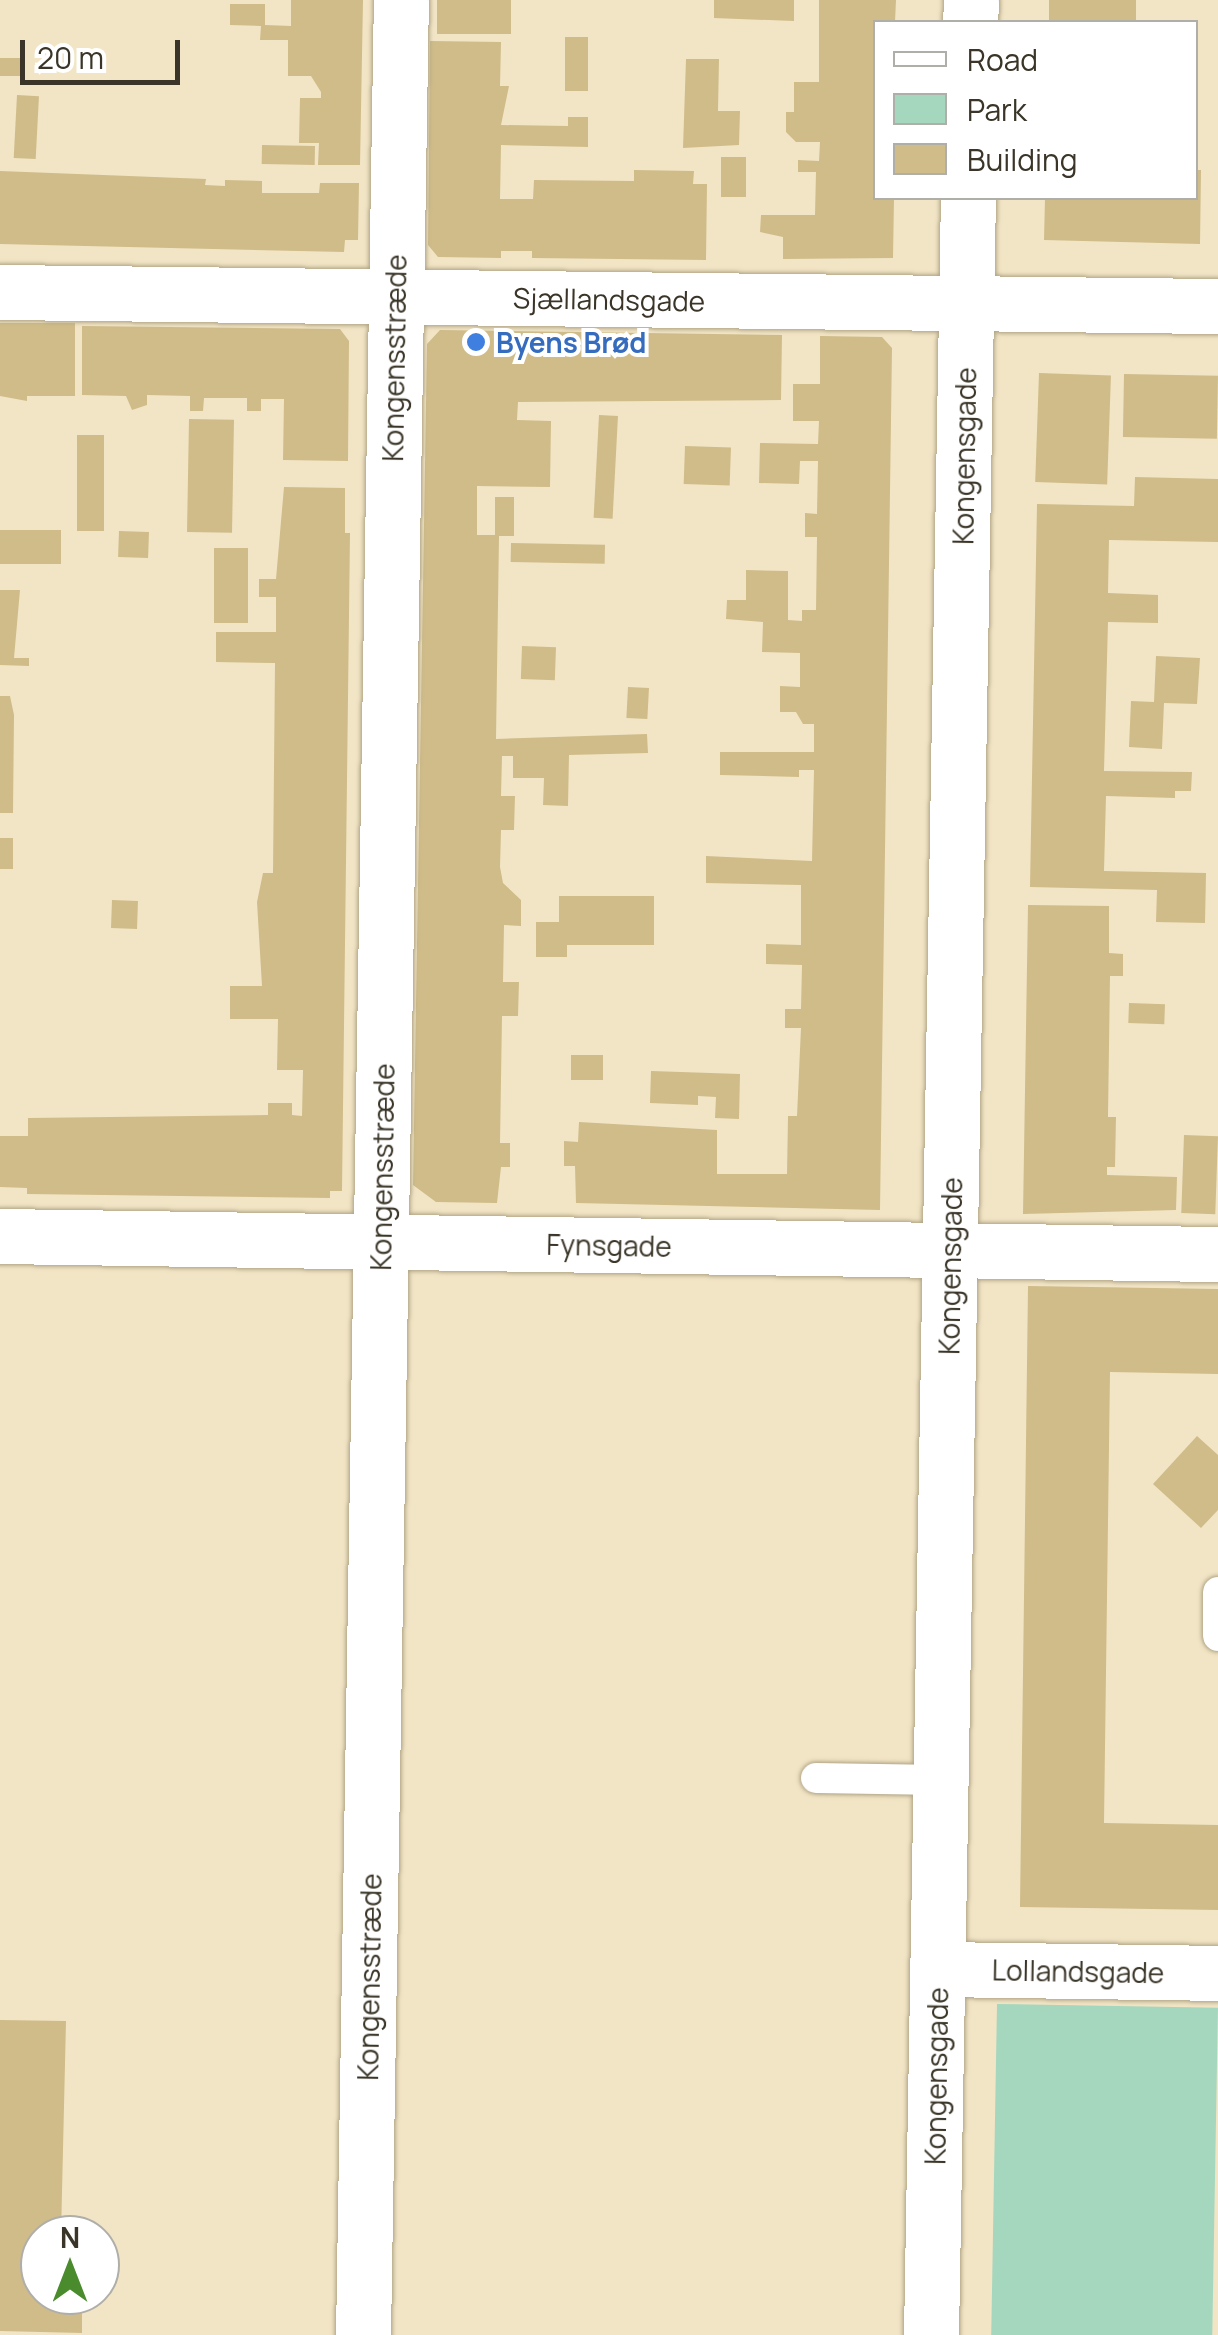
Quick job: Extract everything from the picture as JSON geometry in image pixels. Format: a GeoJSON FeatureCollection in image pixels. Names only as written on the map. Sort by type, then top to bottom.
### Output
{"type":"FeatureCollection","features":[{"type":"Feature","properties":{"kind":"street","name":"Kongensstræde"},"geometry":{"type":"LineString","coordinates":[[364,2335],[401,0]]}},
{"type":"Feature","properties":{"kind":"street","name":"Kongensgade"},"geometry":{"type":"LineString","coordinates":[[931,2335],[968,200]]}},
{"type":"Feature","properties":{"kind":"street","name":"Sjællandsgade"},"geometry":{"type":"LineString","coordinates":[[0,292],[1218,306]]}},
{"type":"Feature","properties":{"kind":"street","name":"Fynsgade"},"geometry":{"type":"LineString","coordinates":[[0,1236],[1218,1254]]}},
{"type":"Feature","properties":{"kind":"street","name":"Lollandsgade"},"geometry":{"type":"LineString","coordinates":[[938,1969],[1218,1972]]}},
{"type":"Feature","properties":{"kind":"lane"},"geometry":{"type":"LineString","coordinates":[[1218,1592],[1218,1636]]}},
{"type":"Feature","properties":{"kind":"lane"},"geometry":{"type":"LineString","coordinates":[[816,1778],[941,1780]]}},
{"type":"Feature","properties":{"kind":"green space"},"geometry":{"type":"Polygon","coordinates":[[[997,2004],[1218,2008],[1212,2335],[991,2335],[997,2004]]]}},
{"type":"Feature","properties":{"kind":"building"},"geometry":{"type":"Polygon","coordinates":[[[291,0],[363,0],[360,165],[318,165],[319,143],[299,143],[300,98],[321,98],[321,92],[311,76],[288,76],[288,40],[260,40],[261,26],[230,25],[230,4],[265,4],[265,25],[291,26],[291,0]]]}},
{"type":"Feature","properties":{"kind":"building"},"geometry":{"type":"Polygon","coordinates":[[[437,0],[511,0],[511,34],[437,34],[437,0]]]}},
{"type":"Feature","properties":{"kind":"building"},"geometry":{"type":"Polygon","coordinates":[[[714,0],[794,0],[794,21],[714,18],[714,0]]]}},
{"type":"Feature","properties":{"kind":"building"},"geometry":{"type":"Polygon","coordinates":[[[819,0],[896,0],[895,20],[873,20],[873,200],[894,200],[893,258],[783,259],[783,237],[760,232],[761,215],[815,215],[816,172],[798,172],[798,160],[819,161],[820,142],[796,142],[786,132],[786,112],[794,112],[794,82],[819,82],[819,0]]]}},
{"type":"Feature","properties":{"kind":"building"},"geometry":{"type":"Polygon","coordinates":[[[1049,0],[1136,0],[1136,20],[1049,20],[1049,0]]]}},
{"type":"Feature","properties":{"kind":"building"},"geometry":{"type":"Polygon","coordinates":[[[565,37],[588,37],[588,91],[565,91],[565,37]]]}},
{"type":"Feature","properties":{"kind":"building"},"geometry":{"type":"Polygon","coordinates":[[[430,41],[501,42],[500,86],[509,86],[501,125],[568,126],[568,117],[588,117],[588,147],[501,145],[500,199],[533,199],[534,180],[634,181],[634,170],[694,171],[693,184],[707,184],[706,260],[532,258],[532,251],[501,251],[501,258],[438,257],[428,245],[430,41]]]}},
{"type":"Feature","properties":{"kind":"building"},"geometry":{"type":"Polygon","coordinates":[[[0,58],[24,58],[24,76],[0,76],[0,58]]]}},
{"type":"Feature","properties":{"kind":"building"},"geometry":{"type":"Polygon","coordinates":[[[686,59],[719,59],[718,111],[740,111],[739,145],[683,148],[686,59]]]}},
{"type":"Feature","properties":{"kind":"building"},"geometry":{"type":"Polygon","coordinates":[[[17,95],[39,96],[36,159],[14,158],[17,95]]]}},
{"type":"Feature","properties":{"kind":"building"},"geometry":{"type":"Polygon","coordinates":[[[262,145],[315,146],[315,165],[262,164],[262,145]]]}},
{"type":"Feature","properties":{"kind":"building"},"geometry":{"type":"Polygon","coordinates":[[[721,157],[746,157],[746,197],[721,197],[721,157]]]}},
{"type":"Feature","properties":{"kind":"building"},"geometry":{"type":"Polygon","coordinates":[[[1201,170],[1200,244],[1044,240],[1045,200],[1198,200],[1201,170]]]}},
{"type":"Feature","properties":{"kind":"building"},"geometry":{"type":"Polygon","coordinates":[[[0,171],[206,179],[205,185],[225,186],[225,180],[262,181],[262,193],[319,193],[320,183],[359,183],[358,240],[345,240],[344,252],[0,244],[0,171]]]}},
{"type":"Feature","properties":{"kind":"building"},"geometry":{"type":"Polygon","coordinates":[[[0,323],[75,323],[75,396],[27,396],[27,401],[0,396],[0,323]]]}},
{"type":"Feature","properties":{"kind":"building"},"geometry":{"type":"Polygon","coordinates":[[[82,326],[340,329],[349,341],[348,461],[283,460],[284,399],[261,399],[261,411],[247,411],[247,398],[204,398],[203,411],[190,411],[190,396],[147,395],[147,405],[132,410],[126,396],[82,395],[82,326]]]}},
{"type":"Feature","properties":{"kind":"building"},"geometry":{"type":"Polygon","coordinates":[[[440,330],[782,335],[781,400],[518,402],[517,420],[551,421],[550,487],[477,486],[477,535],[495,535],[495,497],[514,497],[514,536],[499,536],[496,739],[647,734],[648,753],[569,755],[568,806],[543,805],[544,778],[513,778],[513,756],[502,756],[501,796],[515,796],[514,830],[501,830],[500,867],[503,883],[521,900],[521,926],[504,925],[503,982],[519,982],[518,1016],[502,1016],[500,1143],[510,1143],[510,1167],[501,1167],[497,1203],[436,1202],[413,1185],[427,344],[440,330]]]}},
{"type":"Feature","properties":{"kind":"building"},"geometry":{"type":"Polygon","coordinates":[[[820,336],[882,337],[892,348],[880,1210],[576,1203],[575,1166],[564,1166],[564,1141],[578,1142],[579,1122],[717,1130],[717,1174],[787,1174],[788,1116],[797,1116],[801,1028],[785,1028],[785,1009],[801,1009],[802,965],[766,964],[766,944],[801,945],[801,885],[706,883],[706,856],[812,861],[814,770],[799,770],[799,777],[720,775],[720,752],[814,752],[814,724],[803,724],[796,712],[780,712],[780,686],[800,687],[800,653],[762,652],[763,622],[726,619],[727,600],[746,600],[746,570],[788,571],[788,620],[802,621],[802,610],[816,610],[817,537],[805,537],[805,513],[817,514],[818,461],[800,461],[799,484],[759,483],[760,443],[818,444],[819,421],[793,421],[793,384],[820,384],[820,336]]]}},
{"type":"Feature","properties":{"kind":"building"},"geometry":{"type":"Polygon","coordinates":[[[1039,373],[1111,376],[1107,484],[1035,482],[1039,373]]]}},
{"type":"Feature","properties":{"kind":"building"},"geometry":{"type":"Polygon","coordinates":[[[1124,374],[1218,376],[1217,439],[1123,437],[1124,374]]]}},
{"type":"Feature","properties":{"kind":"building"},"geometry":{"type":"Polygon","coordinates":[[[599,415],[618,416],[613,519],[594,518],[599,415]]]}},
{"type":"Feature","properties":{"kind":"building"},"geometry":{"type":"Polygon","coordinates":[[[189,419],[234,420],[232,533],[187,532],[189,419]]]}},
{"type":"Feature","properties":{"kind":"building"},"geometry":{"type":"Polygon","coordinates":[[[77,435],[104,435],[104,531],[77,531],[77,435]]]}},
{"type":"Feature","properties":{"kind":"building"},"geometry":{"type":"Polygon","coordinates":[[[685,446],[731,448],[730,486],[684,484],[685,446]]]}},
{"type":"Feature","properties":{"kind":"building"},"geometry":{"type":"Polygon","coordinates":[[[1135,477],[1218,479],[1218,542],[1109,540],[1108,593],[1158,595],[1158,623],[1108,622],[1104,771],[1192,772],[1191,791],[1175,791],[1175,798],[1106,796],[1104,871],[1206,873],[1205,923],[1156,922],[1157,890],[1030,887],[1037,504],[1134,506],[1135,477]]]}},
{"type":"Feature","properties":{"kind":"building"},"geometry":{"type":"Polygon","coordinates":[[[284,487],[345,488],[345,533],[350,533],[342,1191],[330,1191],[330,1198],[27,1194],[27,1188],[0,1187],[0,1136],[28,1136],[28,1118],[268,1115],[268,1103],[292,1103],[292,1115],[302,1116],[303,1070],[277,1070],[278,1019],[230,1019],[230,986],[262,986],[257,902],[263,873],[273,873],[275,663],[216,662],[216,632],[276,632],[276,597],[259,597],[259,579],[276,579],[284,487]]]}},
{"type":"Feature","properties":{"kind":"building"},"geometry":{"type":"Polygon","coordinates":[[[0,530],[61,530],[61,564],[0,564],[0,530]]]}},
{"type":"Feature","properties":{"kind":"building"},"geometry":{"type":"Polygon","coordinates":[[[119,531],[149,532],[148,558],[118,557],[119,531]]]}},
{"type":"Feature","properties":{"kind":"building"},"geometry":{"type":"Polygon","coordinates":[[[511,543],[605,545],[605,564],[511,562],[511,543]]]}},
{"type":"Feature","properties":{"kind":"building"},"geometry":{"type":"Polygon","coordinates":[[[214,548],[248,548],[248,623],[214,623],[214,548]]]}},
{"type":"Feature","properties":{"kind":"building"},"geometry":{"type":"Polygon","coordinates":[[[0,590],[20,590],[14,658],[29,658],[29,666],[0,665],[0,590]]]}},
{"type":"Feature","properties":{"kind":"building"},"geometry":{"type":"Polygon","coordinates":[[[522,646],[556,647],[555,680],[521,679],[522,646]]]}},
{"type":"Feature","properties":{"kind":"building"},"geometry":{"type":"Polygon","coordinates":[[[1156,656],[1200,658],[1197,704],[1164,703],[1162,749],[1129,747],[1131,701],[1154,702],[1156,656]]]}},
{"type":"Feature","properties":{"kind":"building"},"geometry":{"type":"Polygon","coordinates":[[[628,687],[649,688],[647,719],[626,718],[628,687]]]}},
{"type":"Feature","properties":{"kind":"building"},"geometry":{"type":"Polygon","coordinates":[[[0,696],[10,696],[14,715],[13,813],[0,813],[0,696]]]}},
{"type":"Feature","properties":{"kind":"building"},"geometry":{"type":"Polygon","coordinates":[[[0,838],[13,838],[13,869],[0,869],[0,838]]]}},
{"type":"Feature","properties":{"kind":"building"},"geometry":{"type":"Polygon","coordinates":[[[559,896],[654,896],[654,945],[567,945],[567,957],[536,957],[536,922],[559,922],[559,896]]]}},
{"type":"Feature","properties":{"kind":"building"},"geometry":{"type":"Polygon","coordinates":[[[112,900],[138,901],[137,929],[111,928],[112,900]]]}},
{"type":"Feature","properties":{"kind":"building"},"geometry":{"type":"Polygon","coordinates":[[[1028,905],[1109,906],[1109,953],[1123,954],[1123,976],[1110,976],[1108,1117],[1116,1117],[1115,1167],[1107,1167],[1107,1175],[1177,1177],[1176,1210],[1023,1214],[1028,905]]]}},
{"type":"Feature","properties":{"kind":"building"},"geometry":{"type":"Polygon","coordinates":[[[1129,1003],[1165,1004],[1164,1024],[1128,1023],[1129,1003]]]}},
{"type":"Feature","properties":{"kind":"building"},"geometry":{"type":"Polygon","coordinates":[[[571,1055],[603,1055],[603,1080],[571,1080],[571,1055]]]}},
{"type":"Feature","properties":{"kind":"building"},"geometry":{"type":"Polygon","coordinates":[[[651,1071],[740,1074],[739,1119],[715,1118],[716,1097],[698,1096],[698,1105],[650,1103],[651,1071]]]}},
{"type":"Feature","properties":{"kind":"building"},"geometry":{"type":"Polygon","coordinates":[[[1184,1135],[1218,1136],[1215,1214],[1181,1213],[1184,1135]]]}},
{"type":"Feature","properties":{"kind":"building"},"geometry":{"type":"Polygon","coordinates":[[[1028,1286],[1218,1289],[1218,1374],[1110,1372],[1104,1823],[1218,1825],[1218,1910],[1020,1907],[1028,1286]]]}},
{"type":"Feature","properties":{"kind":"building"},"geometry":{"type":"Polygon","coordinates":[[[1197,1436],[1218,1455],[1218,1510],[1201,1528],[1153,1484],[1197,1436]]]}},
{"type":"Feature","properties":{"kind":"building"},"geometry":{"type":"Polygon","coordinates":[[[0,2020],[66,2021],[61,2215],[20,2215],[20,2315],[82,2315],[82,2333],[0,2331],[0,2020]]]}},
{"type":"Feature","properties":{"kind":"place","name":"Byens Brød"},"geometry":{"type":"Point","coordinates":[476,342]}}]}
